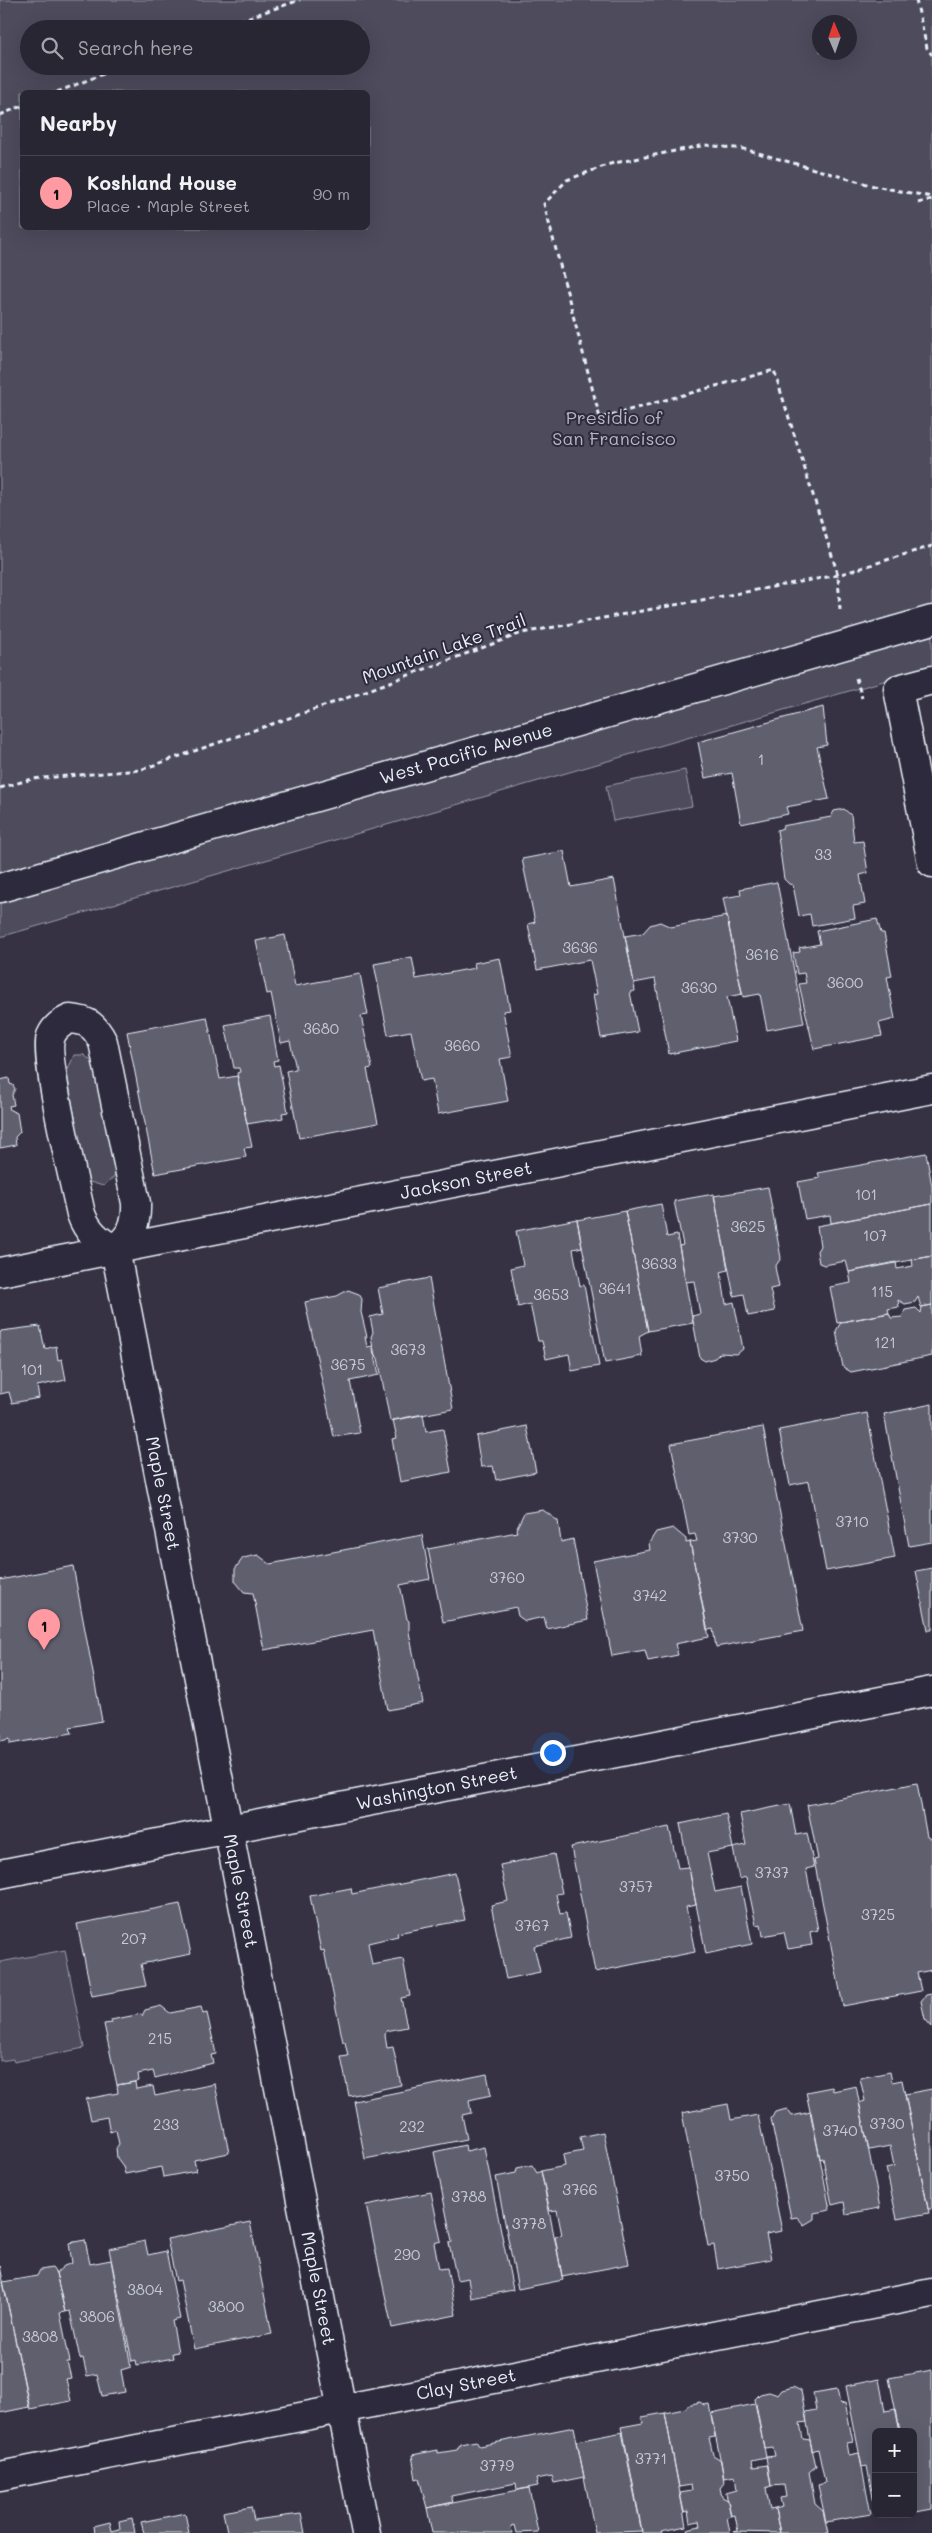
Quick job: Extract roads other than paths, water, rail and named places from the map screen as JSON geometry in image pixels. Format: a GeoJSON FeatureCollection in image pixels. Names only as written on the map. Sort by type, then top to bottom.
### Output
{"type":"FeatureCollection","features":[{"type":"Feature","properties":{"kind":"street","name":"West Pacific Avenue"},"geometry":{"type":"LineString","coordinates":[[0,888],[932,620]]}},
{"type":"Feature","properties":{"kind":"street"},"geometry":{"type":"LineString","coordinates":[[932,680],[898,689],[932,863]]}},
{"type":"Feature","properties":{"kind":"street"},"geometry":{"type":"LineString","coordinates":[[70,1019],[83,1020],[96,1028],[103,1042],[136,1203],[133,1229],[126,1240],[115,1249],[102,1244],[85,1226],[80,1214],[52,1074],[50,1038],[58,1025],[70,1019]]}},
{"type":"Feature","properties":{"kind":"street","name":"Jackson Street"},"geometry":{"type":"LineString","coordinates":[[0,1272],[932,1089]]}},
{"type":"Feature","properties":{"kind":"street","name":"Maple Street"},"geometry":{"type":"LineString","coordinates":[[115,1249],[366,2533]]}},
{"type":"Feature","properties":{"kind":"street","name":"Washington Street"},"geometry":{"type":"LineString","coordinates":[[0,1874],[932,1691]]}},
{"type":"Feature","properties":{"kind":"street","name":"Clay Street"},"geometry":{"type":"LineString","coordinates":[[0,2476],[932,2293]]}},
{"type":"Feature","properties":{"kind":"place","name":"Koshland House"},"geometry":{"type":"Point","coordinates":[44,1650]}},
{"type":"Feature","properties":{"kind":"park label","name":"Presidio of San Francisco"},"geometry":{"type":"Point","coordinates":[614,428]}}]}
